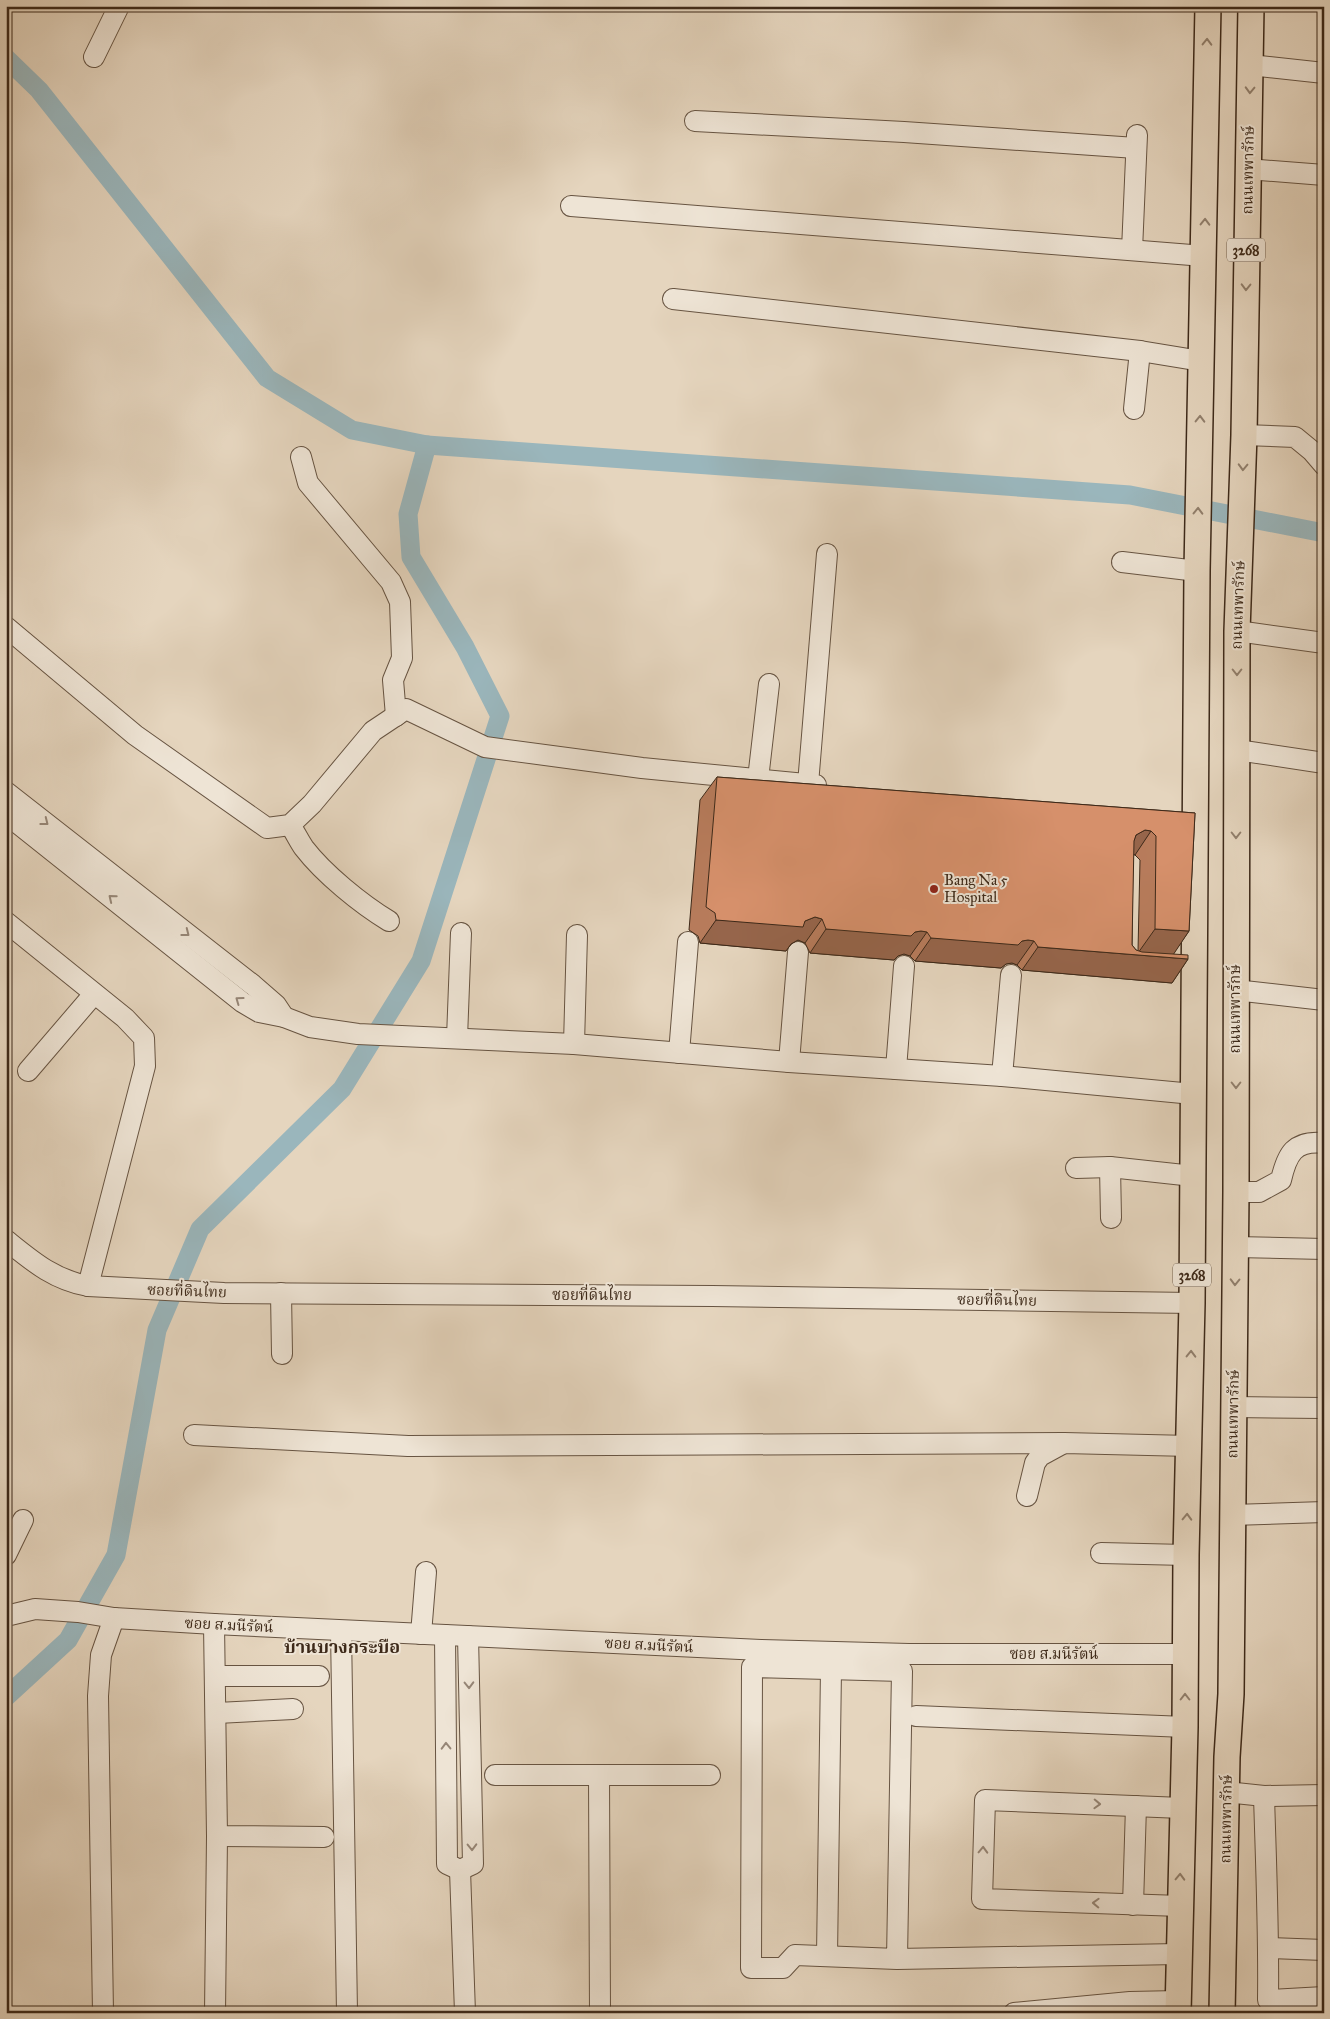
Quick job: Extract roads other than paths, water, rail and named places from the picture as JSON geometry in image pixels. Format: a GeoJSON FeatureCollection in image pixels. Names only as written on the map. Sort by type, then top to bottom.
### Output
{"type":"FeatureCollection","features":[{"type":"Feature","properties":{"kind":"main road","name":"3268"},"geometry":{"type":"LineString","coordinates":[[1178,2007],[1185,1727],[1193,1176],[1193,1094],[1184,968],[1184,814],[1197,571],[1208,6]]}},
{"type":"Feature","properties":{"kind":"main road","name":"ถนนเทพารักษ์"},"geometry":{"type":"LineString","coordinates":[[1222,2013],[1226,1792],[1231,1694],[1236,1192],[1237,631],[1244,435],[1251,6]]}},
{"type":"Feature","properties":{"kind":"street"},"geometry":{"type":"LineString","coordinates":[[94,57],[118,6]]}},
{"type":"Feature","properties":{"kind":"street"},"geometry":{"type":"LineString","coordinates":[[1250,64],[1324,73]]}},
{"type":"Feature","properties":{"kind":"street"},"geometry":{"type":"LineString","coordinates":[[696,121],[1136,142],[1132,250]]}},
{"type":"Feature","properties":{"kind":"street"},"geometry":{"type":"LineString","coordinates":[[1247,169],[1324,175]]}},
{"type":"Feature","properties":{"kind":"street"},"geometry":{"type":"LineString","coordinates":[[571,206],[1204,256]]}},
{"type":"Feature","properties":{"kind":"street"},"geometry":{"type":"LineString","coordinates":[[673,299],[1140,351],[1201,360]]}},
{"type":"Feature","properties":{"kind":"street"},"geometry":{"type":"LineString","coordinates":[[1134,409],[1140,351]]}},
{"type":"Feature","properties":{"kind":"street"},"geometry":{"type":"LineString","coordinates":[[1244,435],[1295,436],[1324,465]]}},
{"type":"Feature","properties":{"kind":"street"},"geometry":{"type":"LineString","coordinates":[[301,458],[308,483],[391,582],[400,602],[402,658],[393,680],[396,716]]}},
{"type":"Feature","properties":{"kind":"street"},"geometry":{"type":"LineString","coordinates":[[808,784],[826,554]]}},
{"type":"Feature","properties":{"kind":"street"},"geometry":{"type":"LineString","coordinates":[[1122,562],[1197,571]]}},
{"type":"Feature","properties":{"kind":"street"},"geometry":{"type":"LineString","coordinates":[[6,627],[135,735],[267,828],[290,825],[312,804],[373,731],[406,710],[485,747],[642,768],[836,786]]}},
{"type":"Feature","properties":{"kind":"street"},"geometry":{"type":"LineString","coordinates":[[1237,631],[1324,644]]}},
{"type":"Feature","properties":{"kind":"street"},"geometry":{"type":"LineString","coordinates":[[758,779],[770,684]]}},
{"type":"Feature","properties":{"kind":"street"},"geometry":{"type":"LineString","coordinates":[[1236,750],[1324,763]]}},
{"type":"Feature","properties":{"kind":"street"},"geometry":{"type":"LineString","coordinates":[[6,792],[152,918]]}},
{"type":"Feature","properties":{"kind":"street"},"geometry":{"type":"LineString","coordinates":[[6,814],[152,918],[253,984],[276,1005],[284,1016],[310,1026],[358,1034],[574,1044],[789,1062],[1002,1076],[1193,1094]]}},
{"type":"Feature","properties":{"kind":"street"},"geometry":{"type":"LineString","coordinates":[[290,825],[305,849],[334,878],[370,910],[389,921]]}},
{"type":"Feature","properties":{"kind":"street"},"geometry":{"type":"LineString","coordinates":[[6,922],[125,1018],[144,1038],[145,1066],[88,1286]]}},
{"type":"Feature","properties":{"kind":"street"},"geometry":{"type":"LineString","coordinates":[[457,1038],[461,933]]}},
{"type":"Feature","properties":{"kind":"street"},"geometry":{"type":"LineString","coordinates":[[574,1044],[577,936]]}},
{"type":"Feature","properties":{"kind":"street"},"geometry":{"type":"LineString","coordinates":[[679,1053],[688,942]]}},
{"type":"Feature","properties":{"kind":"street"},"geometry":{"type":"LineString","coordinates":[[789,1062],[798,952]]}},
{"type":"Feature","properties":{"kind":"street"},"geometry":{"type":"LineString","coordinates":[[896,1069],[904,966]]}},
{"type":"Feature","properties":{"kind":"street"},"geometry":{"type":"LineString","coordinates":[[1002,1076],[1010,975]]}},
{"type":"Feature","properties":{"kind":"street"},"geometry":{"type":"LineString","coordinates":[[1235,990],[1324,1000]]}},
{"type":"Feature","properties":{"kind":"street"},"geometry":{"type":"LineString","coordinates":[[28,1071],[94,994]]}},
{"type":"Feature","properties":{"kind":"street"},"geometry":{"type":"LineString","coordinates":[[1236,1192],[1259,1192],[1281,1180],[1286,1161],[1294,1148],[1310,1141],[1324,1143]]}},
{"type":"Feature","properties":{"kind":"street"},"geometry":{"type":"LineString","coordinates":[[1110,1167],[1111,1218]]}},
{"type":"Feature","properties":{"kind":"street"},"geometry":{"type":"LineString","coordinates":[[1076,1168],[1110,1167],[1193,1176]]}},
{"type":"Feature","properties":{"kind":"street","name":"ซอยที่ดินไทย"},"geometry":{"type":"LineString","coordinates":[[6,1240],[42,1269],[74,1284],[88,1286],[281,1293],[712,1296],[1192,1303]]}},
{"type":"Feature","properties":{"kind":"street"},"geometry":{"type":"LineString","coordinates":[[1235,1247],[1324,1249]]}},
{"type":"Feature","properties":{"kind":"street"},"geometry":{"type":"LineString","coordinates":[[281,1293],[282,1354]]}},
{"type":"Feature","properties":{"kind":"street"},"geometry":{"type":"LineString","coordinates":[[1233,1407],[1324,1408]]}},
{"type":"Feature","properties":{"kind":"street"},"geometry":{"type":"LineString","coordinates":[[194,1435],[408,1446],[1064,1443],[1190,1446]]}},
{"type":"Feature","properties":{"kind":"street"},"geometry":{"type":"LineString","coordinates":[[1027,1496],[1035,1463],[1040,1456],[1064,1443]]}},
{"type":"Feature","properties":{"kind":"street"},"geometry":{"type":"LineString","coordinates":[[1232,1516],[1324,1512]]}},
{"type":"Feature","properties":{"kind":"street"},"geometry":{"type":"LineString","coordinates":[[6,1555],[23,1520]]}},
{"type":"Feature","properties":{"kind":"street"},"geometry":{"type":"LineString","coordinates":[[1101,1553],[1186,1555]]}},
{"type":"Feature","properties":{"kind":"street"},"geometry":{"type":"LineString","coordinates":[[421,1634],[426,1572]]}},
{"type":"Feature","properties":{"kind":"street","name":"ซอย ส.มนีรัตน์"},"geometry":{"type":"LineString","coordinates":[[8,1612],[35,1609],[113,1618],[341,1631],[839,1653],[1185,1654]]}},
{"type":"Feature","properties":{"kind":"street"},"geometry":{"type":"LineString","coordinates":[[103,2013],[98,1696],[101,1655],[113,1618]]}},
{"type":"Feature","properties":{"kind":"street"},"geometry":{"type":"LineString","coordinates":[[214,1624],[217,1836],[215,2013]]}},
{"type":"Feature","properties":{"kind":"street"},"geometry":{"type":"LineString","coordinates":[[341,1631],[347,2013]]}},
{"type":"Feature","properties":{"kind":"street"},"geometry":{"type":"LineString","coordinates":[[445,1635],[448,1864],[460,1870]]}},
{"type":"Feature","properties":{"kind":"street"},"geometry":{"type":"LineString","coordinates":[[460,1870],[473,1864],[468,1636]]}},
{"type":"Feature","properties":{"kind":"street"},"geometry":{"type":"LineString","coordinates":[[898,1959],[902,1671],[752,1667],[751,1968],[783,1968],[795,1955],[898,1959],[1178,1954]]}},
{"type":"Feature","properties":{"kind":"street"},"geometry":{"type":"LineString","coordinates":[[827,1956],[831,1669]]}},
{"type":"Feature","properties":{"kind":"street"},"geometry":{"type":"LineString","coordinates":[[215,1676],[319,1676]]}},
{"type":"Feature","properties":{"kind":"street"},"geometry":{"type":"LineString","coordinates":[[216,1713],[293,1709]]}},
{"type":"Feature","properties":{"kind":"street"},"geometry":{"type":"LineString","coordinates":[[916,1716],[1185,1727]]}},
{"type":"Feature","properties":{"kind":"street"},"geometry":{"type":"LineString","coordinates":[[496,1775],[710,1775]]}},
{"type":"Feature","properties":{"kind":"street"},"geometry":{"type":"LineString","coordinates":[[599,1776],[600,2013]]}},
{"type":"Feature","properties":{"kind":"street"},"geometry":{"type":"LineString","coordinates":[[1226,1792],[1264,1796],[1324,1795]]}},
{"type":"Feature","properties":{"kind":"street"},"geometry":{"type":"LineString","coordinates":[[1264,1796],[1266,1926],[1269,1948],[1268,2006],[1324,1997]]}},
{"type":"Feature","properties":{"kind":"street"},"geometry":{"type":"LineString","coordinates":[[1180,1906],[982,1899],[982,1889],[985,1800],[1182,1808]]}},
{"type":"Feature","properties":{"kind":"street"},"geometry":{"type":"LineString","coordinates":[[1133,1904],[1136,1806]]}},
{"type":"Feature","properties":{"kind":"street"},"geometry":{"type":"LineString","coordinates":[[217,1836],[324,1837]]}},
{"type":"Feature","properties":{"kind":"street"},"geometry":{"type":"LineString","coordinates":[[460,1870],[465,2013]]}},
{"type":"Feature","properties":{"kind":"street"},"geometry":{"type":"LineString","coordinates":[[1269,1948],[1324,1950]]}},
{"type":"Feature","properties":{"kind":"street"},"geometry":{"type":"LineString","coordinates":[[1014,2013],[1130,2007],[1178,2007]]}},
{"type":"Feature","properties":{"kind":"waterway"},"geometry":{"type":"LineString","coordinates":[[6,58],[39,90],[267,378],[352,430],[427,445],[1130,495],[1324,533]]}},
{"type":"Feature","properties":{"kind":"waterway"},"geometry":{"type":"LineString","coordinates":[[6,1697],[68,1640],[116,1555],[157,1330],[200,1229],[342,1089],[421,961],[500,716],[465,647],[411,557],[408,514],[427,445]]}},
{"type":"Feature","properties":{"kind":"place","name":"Bang Na 5 Hospital"},"geometry":{"type":"Point","coordinates":[934,889]}},
{"type":"Feature","properties":{"kind":"district","name":"บ้านบางกระบือ"},"geometry":{"type":"Point","coordinates":[342,1647]}}]}
